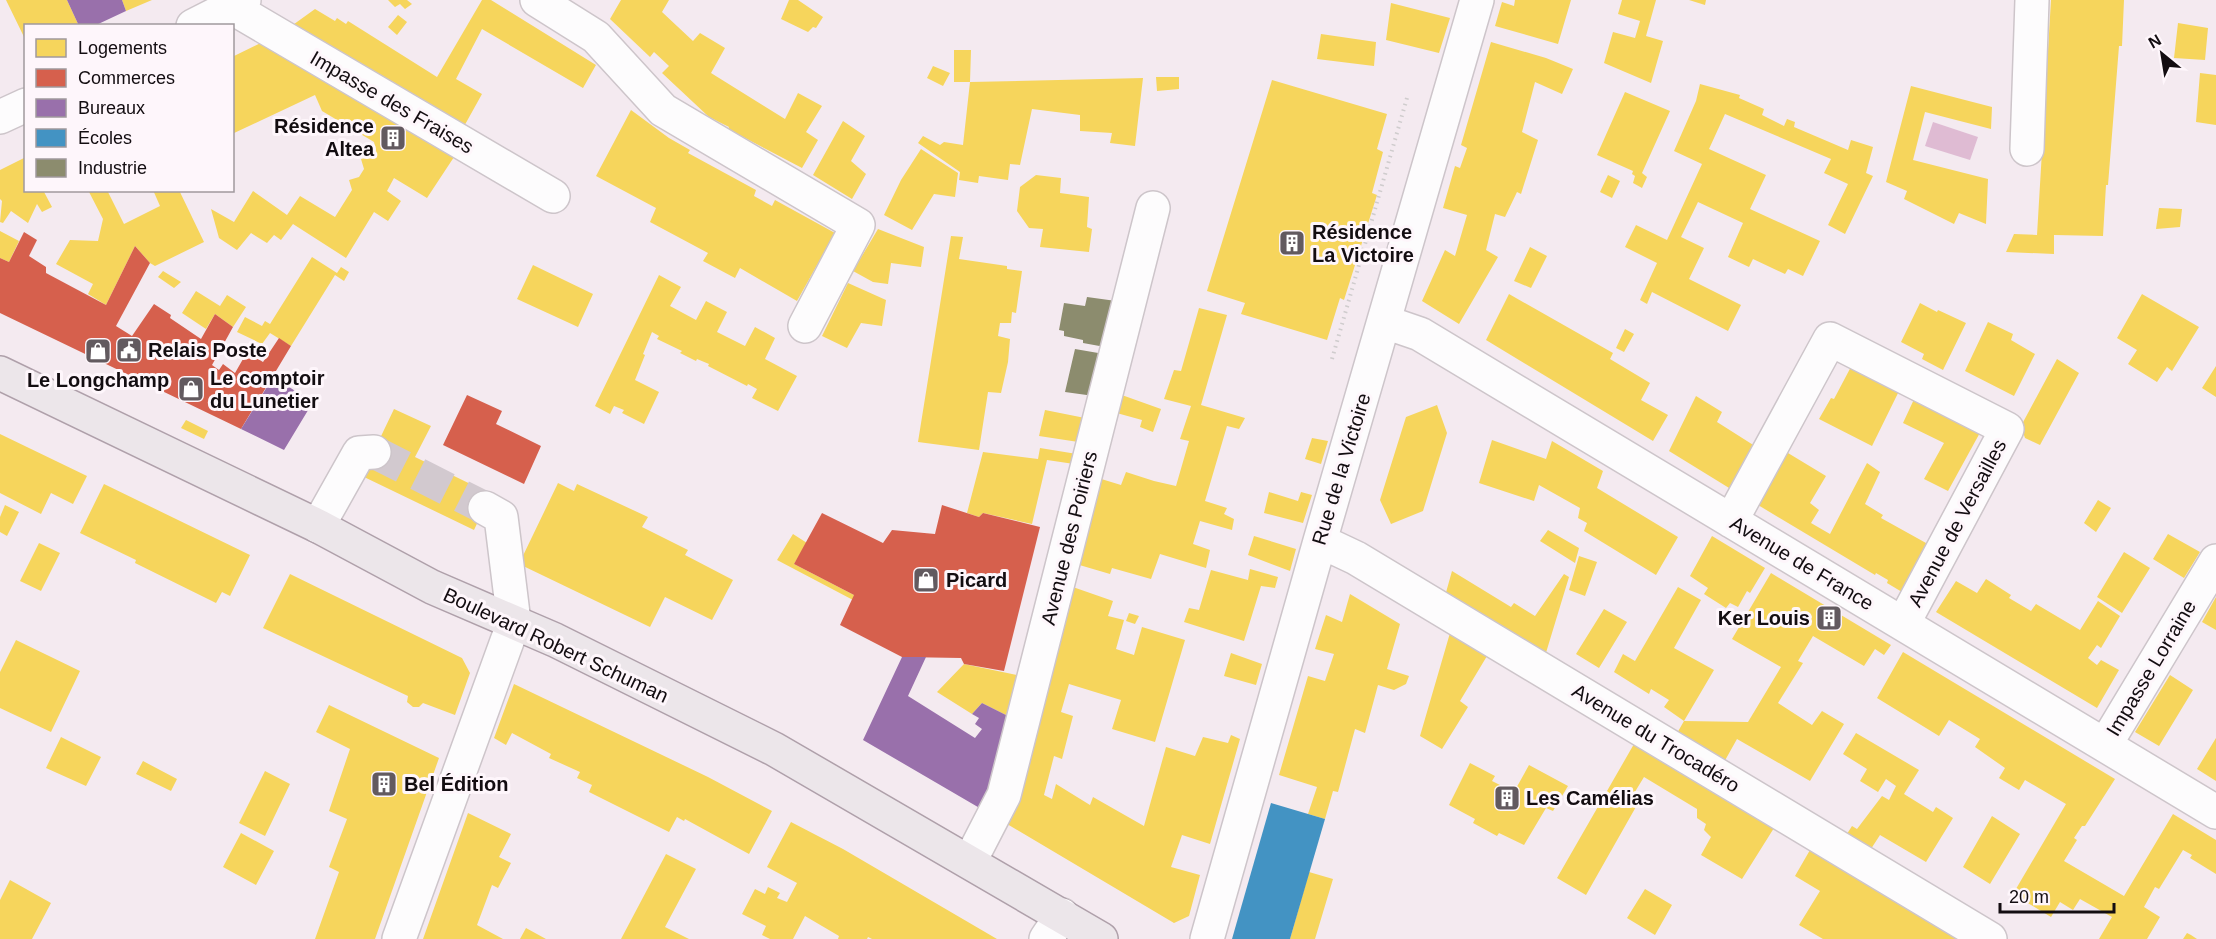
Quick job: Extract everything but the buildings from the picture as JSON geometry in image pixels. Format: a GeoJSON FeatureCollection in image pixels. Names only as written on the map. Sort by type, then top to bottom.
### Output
{"type":"FeatureCollection","features":[{"type":"Feature","properties":{"kind":"main road","name":"Boulevard Robert Schuman"},"geometry":{"type":"LineString","coordinates":[[0,373],[318,526],[432,587],[555,640],[774,749],[970,861],[1054,927],[1101,939]]}},
{"type":"Feature","properties":{"kind":"street"},"geometry":{"type":"LineString","coordinates":[[537,0],[596,37],[663,110],[858,225],[805,326]]}},
{"type":"Feature","properties":{"kind":"street","name":"Rue de la Victoire"},"geometry":{"type":"LineString","coordinates":[[1207,939],[1478,0]]}},
{"type":"Feature","properties":{"kind":"street"},"geometry":{"type":"LineString","coordinates":[[2027,149],[2032,0]]}},
{"type":"Feature","properties":{"kind":"street"},"geometry":{"type":"LineString","coordinates":[[197,24],[238,4]]}},
{"type":"Feature","properties":{"kind":"street","name":"Impasse des Fraises"},"geometry":{"type":"LineString","coordinates":[[238,4],[553,196]]}},
{"type":"Feature","properties":{"kind":"street"},"geometry":{"type":"LineString","coordinates":[[0,117],[24,106]]}},
{"type":"Feature","properties":{"kind":"street","name":"Avenue des Poiriers"},"geometry":{"type":"LineString","coordinates":[[970,861],[1004,795],[1153,208]]}},
{"type":"Feature","properties":{"kind":"street","name":"Avenue de France"},"geometry":{"type":"LineString","coordinates":[[1385,322],[1420,334],[2216,812]]}},
{"type":"Feature","properties":{"kind":"street","name":"Avenue de Versailles"},"geometry":{"type":"LineString","coordinates":[[1731,521],[1830,339],[2007,429],[1903,624]]}},
{"type":"Feature","properties":{"kind":"street"},"geometry":{"type":"LineString","coordinates":[[318,526],[359,453],[374,452]]}},
{"type":"Feature","properties":{"kind":"street"},"geometry":{"type":"LineString","coordinates":[[399,939],[514,622],[501,517],[485,508]]}},
{"type":"Feature","properties":{"kind":"street","name":"Avenue du Trocadéro"},"geometry":{"type":"LineString","coordinates":[[1320,541],[1356,558],[1990,939]]}},
{"type":"Feature","properties":{"kind":"street","name":"Impasse Lorraine"},"geometry":{"type":"LineString","coordinates":[[2105,745],[2216,561]]}},
{"type":"Feature","properties":{"kind":"shaded area"},"geometry":{"type":"Polygon","coordinates":[[[1933,122],[1978,137],[1970,160],[1925,146],[1933,122]]]}},
{"type":"Feature","properties":{"kind":"tunnel"},"geometry":{"type":"LineString","coordinates":[[374,452],[485,508]]}},
{"type":"Feature","properties":{"kind":"place","name":"Résidence Altea"},"geometry":{"type":"Point","coordinates":[393,138]}},
{"type":"Feature","properties":{"kind":"place","name":"Résidence La Victoire"},"geometry":{"type":"Point","coordinates":[1292,243]}},
{"type":"Feature","properties":{"kind":"place","name":"Relais Poste"},"geometry":{"type":"Point","coordinates":[129,350]}},
{"type":"Feature","properties":{"kind":"place","name":"Le Longchamp"},"geometry":{"type":"Point","coordinates":[98,351]}},
{"type":"Feature","properties":{"kind":"place","name":"Le comptoir du Lunetier"},"geometry":{"type":"Point","coordinates":[191,389]}},
{"type":"Feature","properties":{"kind":"place","name":"Picard"},"geometry":{"type":"Point","coordinates":[926,580]}},
{"type":"Feature","properties":{"kind":"place","name":"Ker Louis"},"geometry":{"type":"Point","coordinates":[1829,618]}},
{"type":"Feature","properties":{"kind":"place","name":"Bel Édition"},"geometry":{"type":"Point","coordinates":[384,784]}},
{"type":"Feature","properties":{"kind":"place","name":"Les Camélias"},"geometry":{"type":"Point","coordinates":[1507,798]}}]}
